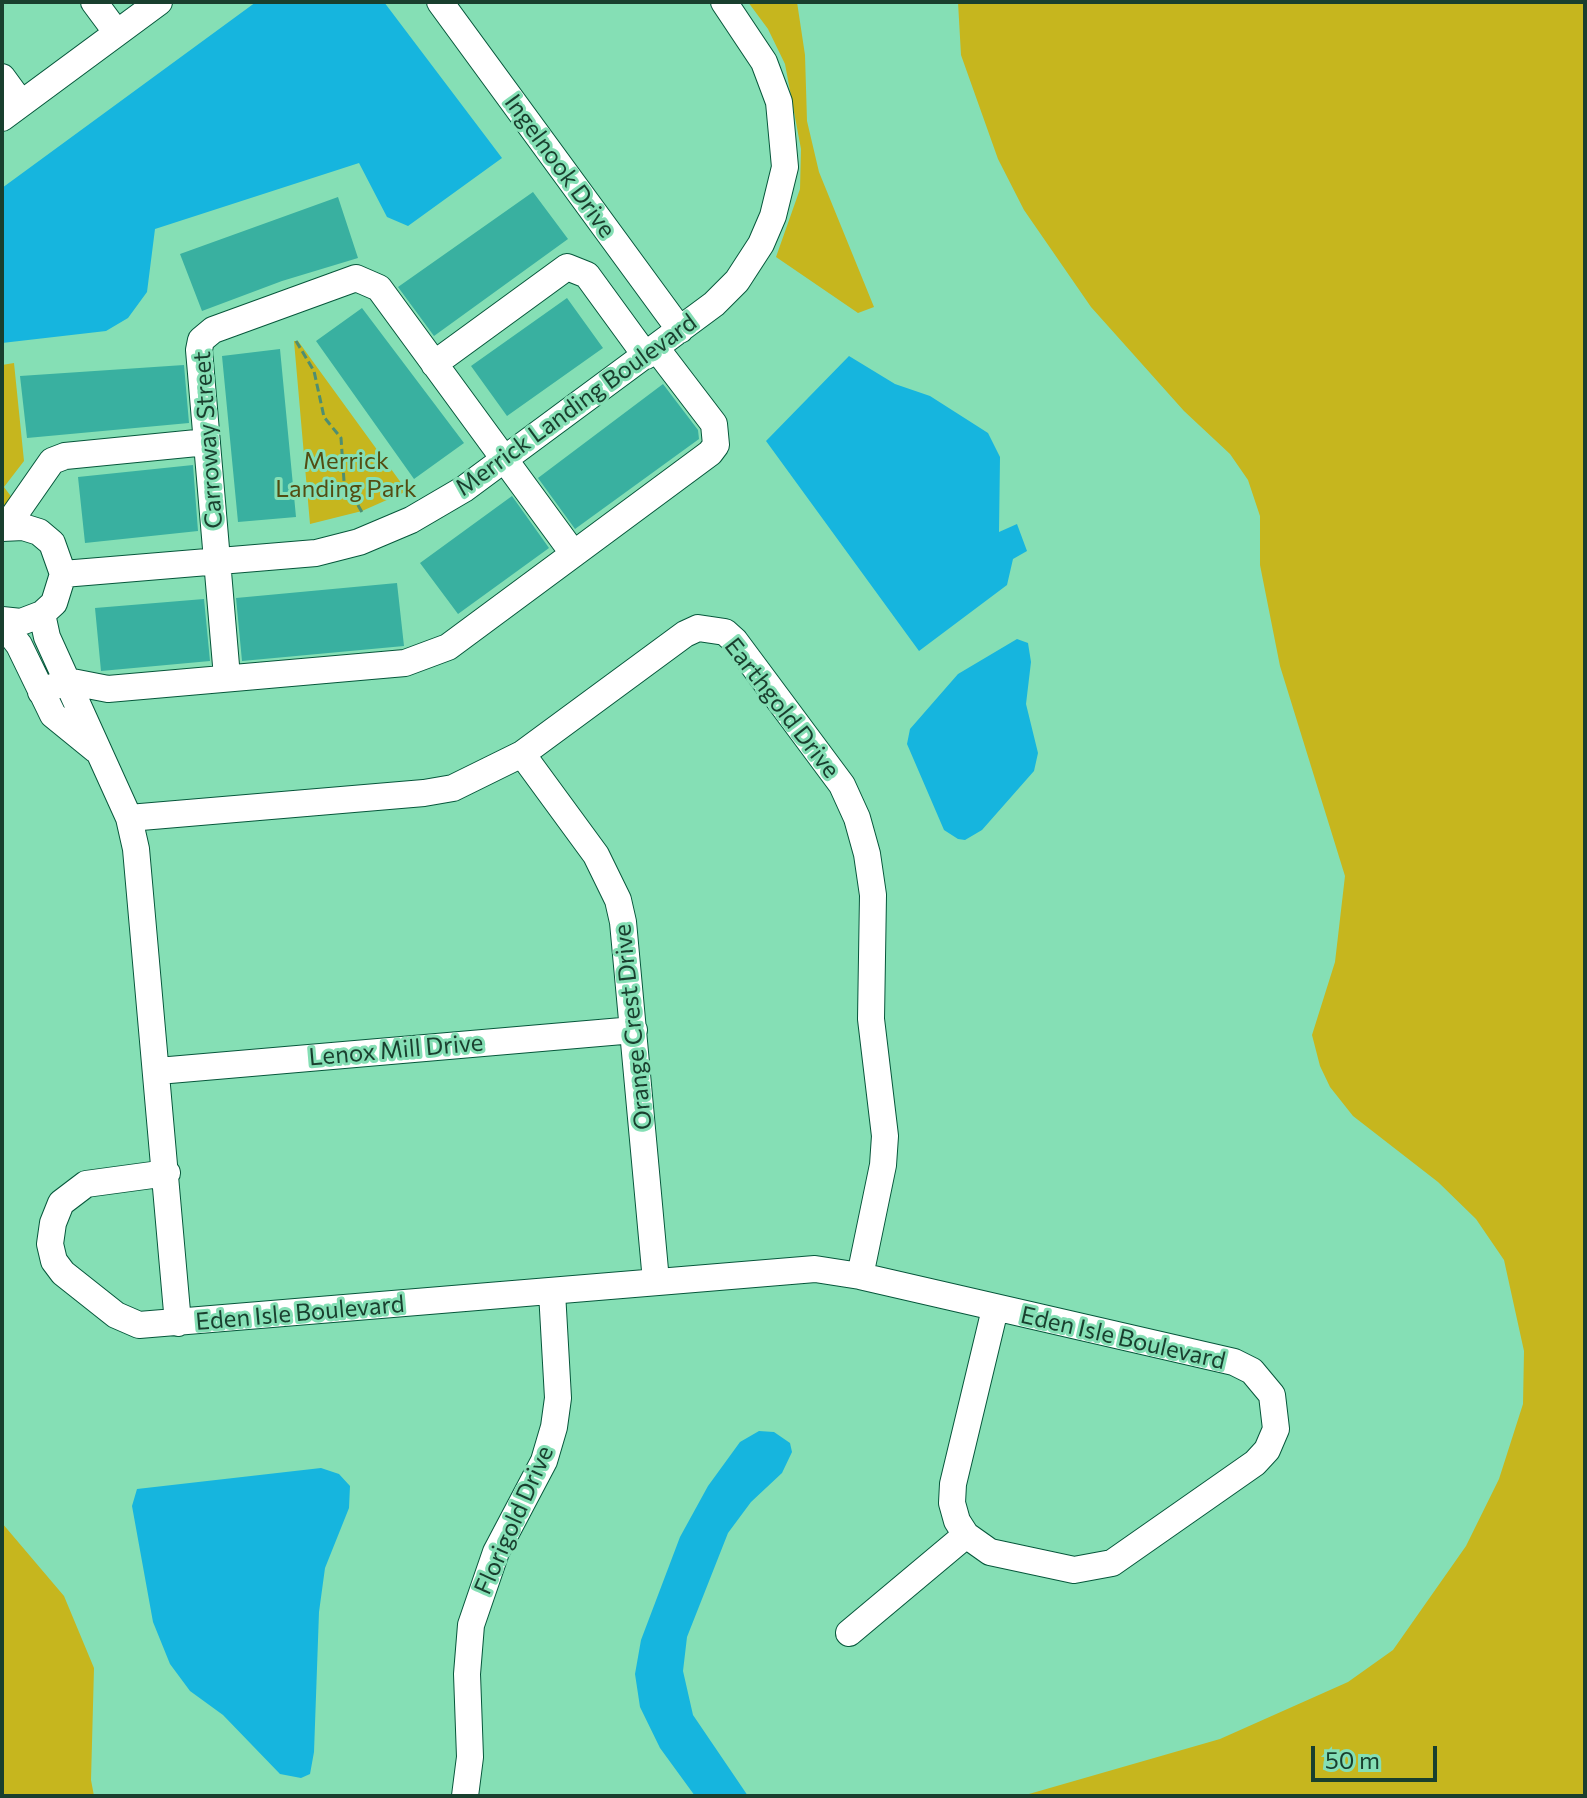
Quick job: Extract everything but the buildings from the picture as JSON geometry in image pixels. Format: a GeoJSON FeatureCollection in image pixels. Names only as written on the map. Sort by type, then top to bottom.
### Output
{"type":"FeatureCollection","features":[{"type":"Feature","properties":{"kind":"street"},"geometry":{"type":"LineString","coordinates":[[94,2],[117,33]]}},
{"type":"Feature","properties":{"kind":"street"},"geometry":{"type":"LineString","coordinates":[[2,77],[12,111],[159,2]]}},
{"type":"Feature","properties":{"kind":"street","name":"Ingelnook Drive"},"geometry":{"type":"LineString","coordinates":[[440,2],[680,330]]}},
{"type":"Feature","properties":{"kind":"street","name":"Merrick Landing Boulevard"},"geometry":{"type":"LineString","coordinates":[[63,574],[316,553],[359,542],[411,520],[504,459],[714,304],[745,269],[773,216],[785,167],[784,133],[774,88],[750,36],[724,2]]}},
{"type":"Feature","properties":{"kind":"street"},"geometry":{"type":"LineString","coordinates":[[41,692],[67,681],[108,689],[421,659],[448,647],[716,445],[714,424],[587,275],[567,267],[434,364]]}},
{"type":"Feature","properties":{"kind":"street","name":"Carroway Street"},"geometry":{"type":"LineString","coordinates":[[227,677],[199,350],[205,335],[356,278],[379,288],[573,553]]}},
{"type":"Feature","properties":{"kind":"street"},"geometry":{"type":"LineString","coordinates":[[4,528],[52,461],[65,456],[207,442]]}},
{"type":"Feature","properties":{"kind":"street"},"geometry":{"type":"LineString","coordinates":[[2,621],[21,622],[42,614],[54,603],[63,574],[52,543],[31,529],[4,528]]}},
{"type":"Feature","properties":{"kind":"street","name":"Eden Isle Boulevard"},"geometry":{"type":"LineString","coordinates":[[42,614],[47,637],[129,818],[136,849],[178,1323],[815,1269],[860,1276],[1234,1362],[1252,1371],[1272,1395],[1276,1429],[1255,1463],[1112,1563],[1074,1570],[990,1552],[966,1535],[957,1521],[952,1503],[953,1484],[995,1309]]}},
{"type":"Feature","properties":{"kind":"street"},"geometry":{"type":"LineString","coordinates":[[2,621],[19,645],[53,715],[67,730],[99,752]]}},
{"type":"Feature","properties":{"kind":"street","name":"Earthgold Drive"},"geometry":{"type":"LineString","coordinates":[[129,818],[424,793],[475,780],[522,754],[685,634],[698,628],[725,632],[735,641],[842,785],[857,818],[873,895],[871,1019],[885,1136],[883,1165],[860,1276]]}},
{"type":"Feature","properties":{"kind":"street","name":"Orange Crest Drive"},"geometry":{"type":"LineString","coordinates":[[522,754],[596,855],[618,900],[634,1030],[656,1281]]}},
{"type":"Feature","properties":{"kind":"street","name":"Lenox Mill Drive"},"geometry":{"type":"LineString","coordinates":[[158,1071],[634,1030]]}},
{"type":"Feature","properties":{"kind":"street"},"geometry":{"type":"LineString","coordinates":[[167,1173],[109,1179],[73,1190],[61,1203],[53,1223],[50,1244],[54,1261],[63,1273],[116,1315],[139,1325],[178,1323]]}},
{"type":"Feature","properties":{"kind":"street","name":"Florigold Drive"},"geometry":{"type":"LineString","coordinates":[[465,1796],[470,1757],[467,1674],[471,1625],[496,1552],[544,1461],[554,1427],[558,1398],[552,1292]]}},
{"type":"Feature","properties":{"kind":"street"},"geometry":{"type":"LineString","coordinates":[[849,1633],[966,1535]]}},
{"type":"Feature","properties":{"kind":"path"},"geometry":{"type":"LineString","coordinates":[[296,341],[314,371],[324,417],[341,438],[344,481],[363,514]]}},
{"type":"Feature","properties":{"kind":"green space"},"geometry":{"type":"Polygon","coordinates":[[[748,2],[797,2],[805,55],[807,121],[819,172],[874,307],[858,313],[776,257],[800,189],[801,149],[785,64],[768,29],[748,2]]]}},
{"type":"Feature","properties":{"kind":"green space"},"geometry":{"type":"Polygon","coordinates":[[[958,2],[1585,2],[1585,1796],[1022,1796],[1220,1739],[1348,1682],[1393,1650],[1466,1546],[1499,1479],[1523,1404],[1524,1351],[1504,1260],[1476,1219],[1438,1182],[1353,1116],[1330,1087],[1320,1066],[1312,1035],[1335,962],[1345,876],[1280,666],[1260,565],[1260,516],[1248,480],[1230,454],[1184,411],[1091,307],[1024,210],[998,159],[961,55],[958,2]]]}},
{"type":"Feature","properties":{"kind":"green space","name":"Merrick Landing Park"},"geometry":{"type":"Polygon","coordinates":[[[294,341],[298,341],[407,491],[362,511],[310,524],[294,341]]]}},
{"type":"Feature","properties":{"kind":"green space"},"geometry":{"type":"Polygon","coordinates":[[[14,363],[24,461],[4,487],[13,499],[2,512],[2,365],[14,363]]]}},
{"type":"Feature","properties":{"kind":"green space"},"geometry":{"type":"Polygon","coordinates":[[[2,1523],[64,1596],[94,1668],[91,1780],[94,1796],[2,1796],[2,1523]]]}},
{"type":"Feature","properties":{"kind":"water"},"geometry":{"type":"Polygon","coordinates":[[[256,2],[384,2],[502,158],[408,226],[387,217],[359,163],[155,229],[147,292],[128,318],[106,331],[2,343],[2,188],[256,2]]]}},
{"type":"Feature","properties":{"kind":"water"},"geometry":{"type":"Polygon","coordinates":[[[849,356],[895,384],[930,396],[988,433],[1000,457],[999,532],[1017,524],[1027,551],[1013,559],[1007,585],[919,651],[766,441],[849,356]]]}},
{"type":"Feature","properties":{"kind":"water"},"geometry":{"type":"Polygon","coordinates":[[[1017,639],[1028,643],[1031,662],[1026,704],[1038,753],[1034,771],[982,830],[965,840],[958,839],[944,830],[907,744],[910,729],[958,674],[1017,639]]]}},
{"type":"Feature","properties":{"kind":"water"},"geometry":{"type":"Polygon","coordinates":[[[759,1431],[774,1432],[790,1443],[792,1452],[782,1473],[751,1502],[728,1533],[687,1637],[683,1671],[693,1715],[748,1796],[695,1796],[660,1748],[640,1707],[635,1674],[641,1640],[680,1537],[708,1486],[740,1442],[759,1431]]]}},
{"type":"Feature","properties":{"kind":"water"},"geometry":{"type":"Polygon","coordinates":[[[321,1468],[339,1474],[350,1486],[349,1508],[325,1568],[319,1612],[314,1752],[310,1774],[301,1778],[280,1774],[223,1715],[190,1691],[170,1664],[153,1622],[132,1506],[137,1489],[321,1468]]]}}]}
